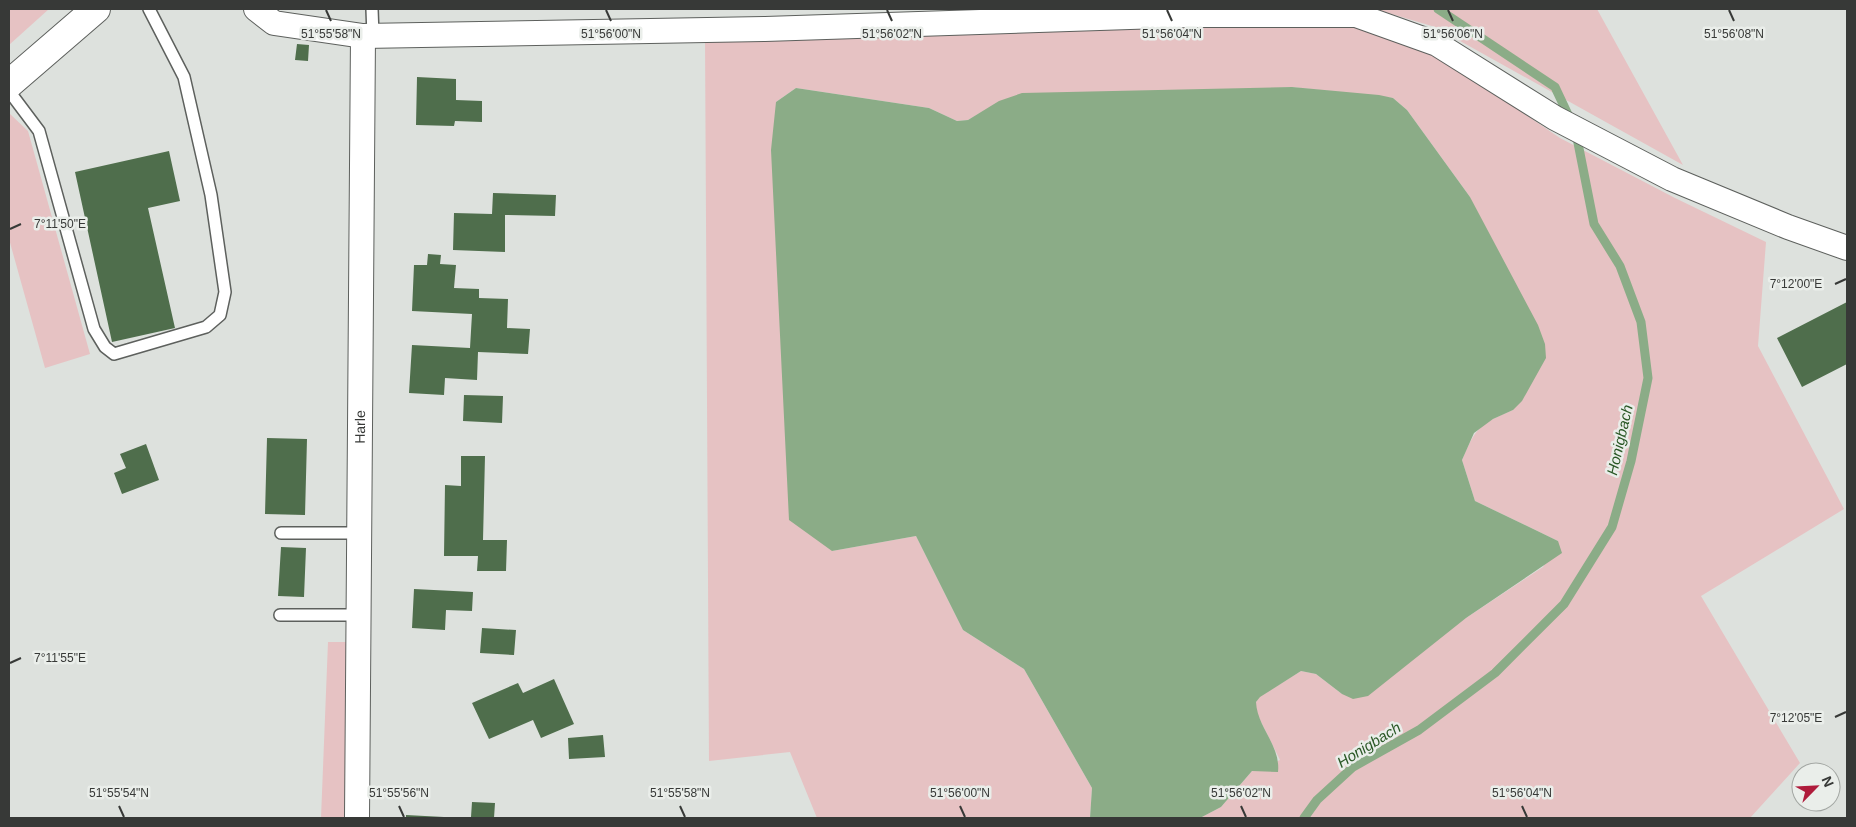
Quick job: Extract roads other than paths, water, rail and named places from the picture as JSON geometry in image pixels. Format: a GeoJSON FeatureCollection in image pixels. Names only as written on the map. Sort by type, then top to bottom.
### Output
{"type":"FeatureCollection","features":[{"type":"Feature","properties":{"kind":"street"},"geometry":{"type":"LineString","coordinates":[[9,84],[96,9]]}},
{"type":"Feature","properties":{"kind":"street"},"geometry":{"type":"LineString","coordinates":[[256,9],[274,23],[368,36],[765,29],[1191,15],[1356,15],[1437,44],[1555,118],[1672,179],[1788,227],[1847,248]]}},
{"type":"Feature","properties":{"kind":"street","name":"Harle"},"geometry":{"type":"LineString","coordinates":[[357,818],[368,36]]}},
{"type":"Feature","properties":{"kind":"lane"},"geometry":{"type":"LineString","coordinates":[[9,91],[39,131],[94,329],[105,347],[114,354],[206,327],[220,315],[225,292],[211,196],[184,77],[149,9]]}},
{"type":"Feature","properties":{"kind":"lane"},"geometry":{"type":"LineString","coordinates":[[368,36],[372,9]]}},
{"type":"Feature","properties":{"kind":"lane"},"geometry":{"type":"LineString","coordinates":[[281,533],[360,533]]}},
{"type":"Feature","properties":{"kind":"lane"},"geometry":{"type":"LineString","coordinates":[[280,615],[359,615]]}},
{"type":"Feature","properties":{"kind":"waterway","name":"Honigbach"},"geometry":{"type":"LineString","coordinates":[[1438,9],[1555,87],[1571,121]]}},
{"type":"Feature","properties":{"kind":"waterway","name":"Honigbach"},"geometry":{"type":"LineString","coordinates":[[1304,818],[1317,800],[1353,767],[1419,730],[1495,673],[1564,604],[1612,527],[1631,461],[1648,378],[1641,322],[1620,266],[1594,224],[1576,133]]}}]}
